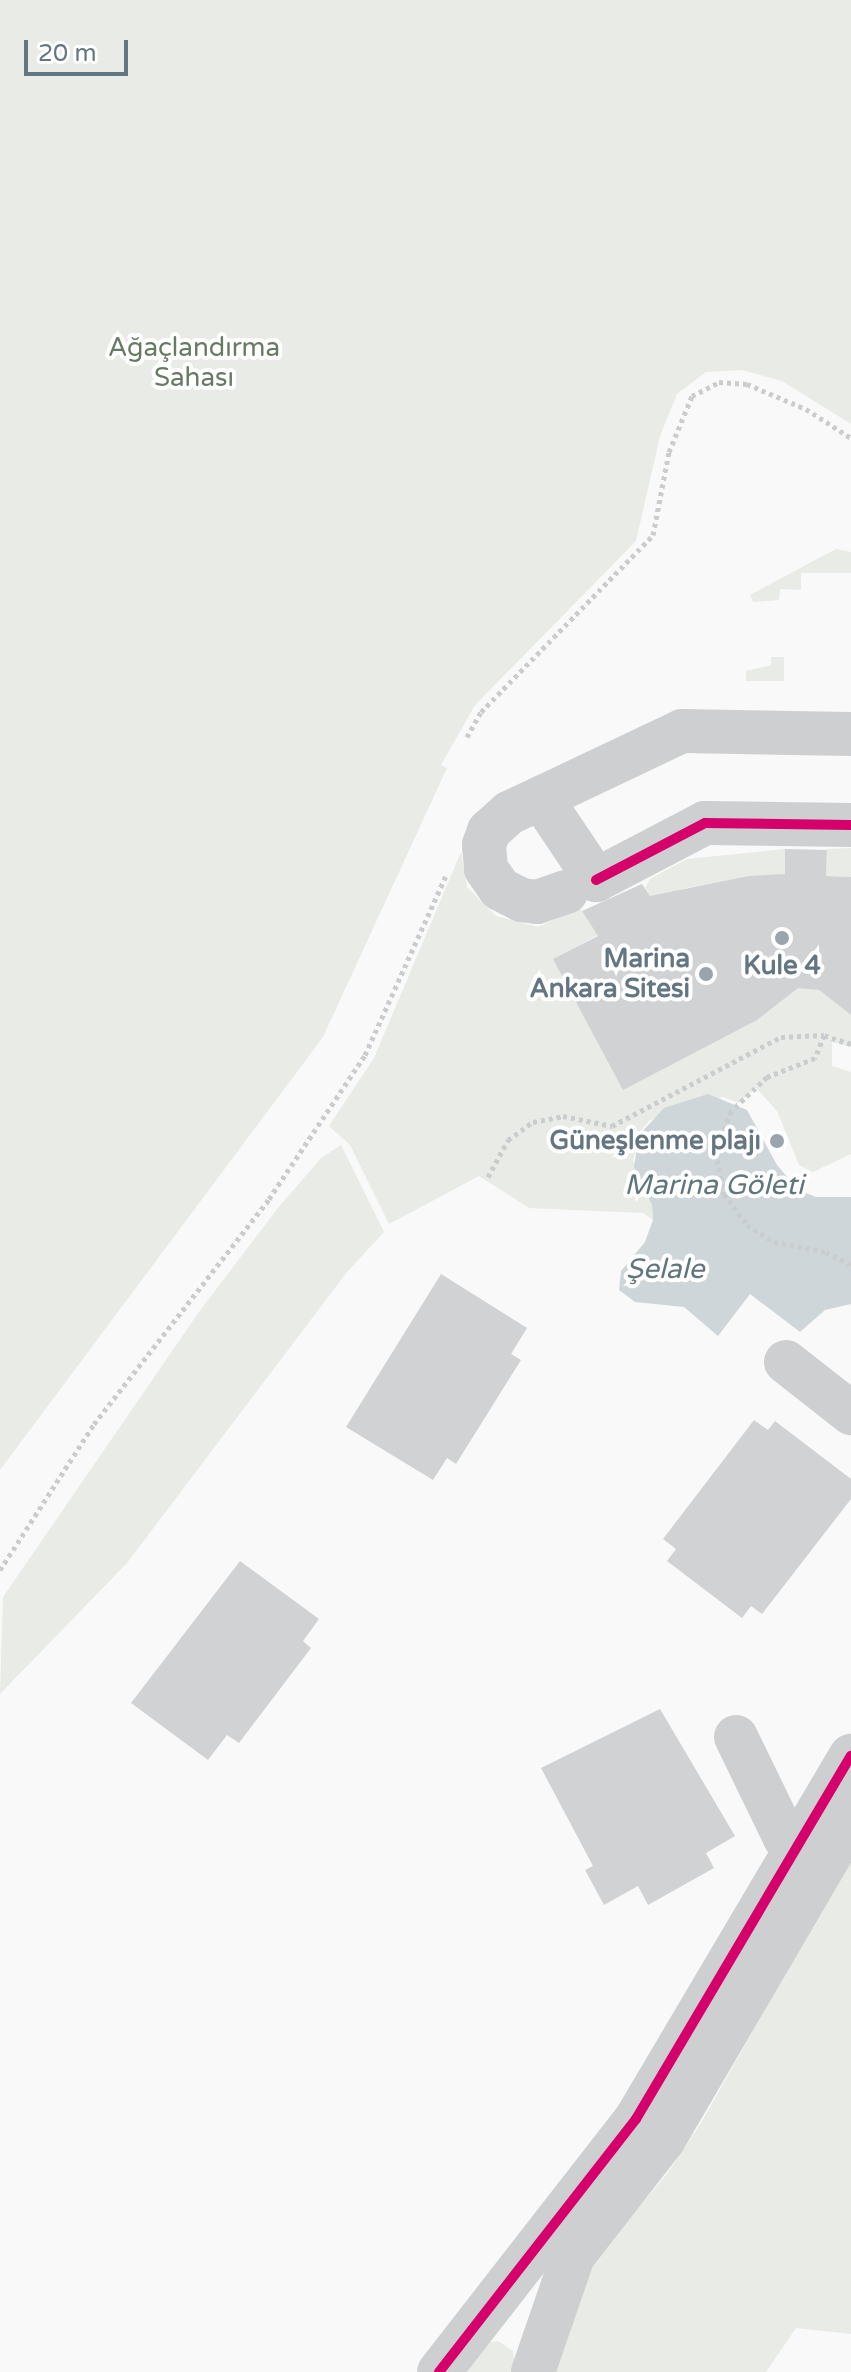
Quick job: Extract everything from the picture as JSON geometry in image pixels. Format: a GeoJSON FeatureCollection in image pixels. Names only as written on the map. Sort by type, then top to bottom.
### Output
{"type":"FeatureCollection","features":[{"type":"Feature","properties":{"kind":"street"},"geometry":{"type":"LineString","coordinates":[[851,734],[682,731],[509,813],[489,831],[484,845],[486,869],[500,889],[522,900],[537,902],[581,886],[705,823],[851,825]]}},
{"type":"Feature","properties":{"kind":"street"},"geometry":{"type":"LineString","coordinates":[[541,798],[581,886]]}},
{"type":"Feature","properties":{"kind":"street"},"geometry":{"type":"LineString","coordinates":[[851,1388],[786,1362],[851,1413]]}},
{"type":"Feature","properties":{"kind":"street"},"geometry":{"type":"LineString","coordinates":[[736,1737],[778,1827],[811,1858]]}},
{"type":"Feature","properties":{"kind":"street"},"geometry":{"type":"LineString","coordinates":[[534,2368],[573,2256],[664,2139],[718,2051],[811,1858],[851,1756]]}},
{"type":"Feature","properties":{"kind":"street"},"geometry":{"type":"LineString","coordinates":[[439,2372],[636,2119],[811,1858],[851,1819]]}},
{"type":"Feature","properties":{"kind":"street"},"geometry":{"type":"LineString","coordinates":[[470,2332],[483,2326],[511,2331],[522,2339],[534,2368]]}},
{"type":"Feature","properties":{"kind":"path"},"geometry":{"type":"LineString","coordinates":[[467,737],[481,712],[653,535],[669,452],[692,396],[719,382],[747,384],[806,409],[851,438]]}},
{"type":"Feature","properties":{"kind":"path"},"geometry":{"type":"LineString","coordinates":[[0,1570],[94,1424],[269,1199],[365,1055],[448,871]]}},
{"type":"Feature","properties":{"kind":"path"},"geometry":{"type":"LineString","coordinates":[[824,1035],[815,1058],[779,1069],[739,1103],[723,1124],[716,1152],[718,1182],[735,1213],[774,1242],[826,1252],[851,1265]]}},
{"type":"Feature","properties":{"kind":"path"},"geometry":{"type":"LineString","coordinates":[[488,1177],[508,1140],[533,1122],[563,1116],[612,1126],[781,1037],[824,1035],[851,1044]]}},
{"type":"Feature","properties":{"kind":"green space","name":"Ağaçlandırma Sahası"},"geometry":{"type":"Polygon","coordinates":[[[0,0],[851,0],[851,424],[782,381],[742,370],[706,372],[677,394],[660,436],[636,541],[475,705],[441,765],[447,768],[323,1037],[0,1470],[0,0]]]}},
{"type":"Feature","properties":{"kind":"green space"},"geometry":{"type":"Polygon","coordinates":[[[836,549],[851,552],[851,573],[801,573],[801,590],[780,589],[779,600],[753,602],[750,595],[836,549]]]}},
{"type":"Feature","properties":{"kind":"green space"},"geometry":{"type":"Polygon","coordinates":[[[771,657],[784,657],[784,681],[746,681],[746,671],[771,665],[771,657]]]}},
{"type":"Feature","properties":{"kind":"green space"},"geometry":{"type":"Polygon","coordinates":[[[851,848],[851,877],[826,876],[827,849],[851,848]]]}},
{"type":"Feature","properties":{"kind":"green space"},"geometry":{"type":"Polygon","coordinates":[[[785,849],[785,874],[686,888],[656,905],[645,888],[650,879],[687,859],[785,849]]]}},
{"type":"Feature","properties":{"kind":"green space"},"geometry":{"type":"Polygon","coordinates":[[[461,852],[467,887],[496,916],[538,927],[580,908],[598,935],[554,959],[819,990],[851,1015],[851,1047],[832,1042],[832,1066],[851,1072],[851,1154],[813,1172],[799,1165],[777,1111],[756,1088],[739,1103],[723,1097],[650,1120],[643,1128],[633,1160],[652,1205],[653,1220],[643,1213],[529,1208],[479,1176],[389,1224],[350,1145],[329,1126],[374,1058],[461,852]]]}},
{"type":"Feature","properties":{"kind":"green space"},"geometry":{"type":"Polygon","coordinates":[[[341,1145],[384,1232],[347,1272],[127,1563],[0,1694],[3,1597],[201,1309],[278,1208],[321,1158],[341,1145]]]}},
{"type":"Feature","properties":{"kind":"green space"},"geometry":{"type":"Polygon","coordinates":[[[851,1857],[851,2334],[796,2328],[766,2372],[555,2372],[581,2275],[666,2175],[701,2123],[851,1857]]]}},
{"type":"Feature","properties":{"kind":"green space"},"geometry":{"type":"Polygon","coordinates":[[[498,2341],[513,2351],[516,2372],[460,2372],[487,2343],[498,2341]]]}},
{"type":"Feature","properties":{"kind":"water","name":"Marina Göleti"},"geometry":{"type":"Polygon","coordinates":[[[708,1094],[747,1110],[777,1165],[798,1190],[816,1197],[851,1197],[851,1304],[825,1310],[800,1332],[750,1294],[718,1336],[684,1307],[635,1302],[619,1290],[621,1271],[645,1242],[653,1220],[652,1205],[634,1167],[639,1135],[664,1108],[708,1094]]]}},
{"type":"Feature","properties":{"kind":"building","name":"Marina Ankara Sitesi"},"geometry":{"type":"Polygon","coordinates":[[[785,849],[827,850],[826,876],[851,877],[851,1015],[819,990],[798,988],[757,1020],[623,1090],[553,959],[598,936],[582,911],[642,884],[650,896],[749,876],[785,874],[785,849]]]}},
{"type":"Feature","properties":{"kind":"building"},"geometry":{"type":"Polygon","coordinates":[[[441,1274],[527,1328],[511,1354],[521,1360],[456,1464],[447,1458],[433,1480],[346,1427],[441,1274]]]}},
{"type":"Feature","properties":{"kind":"building"},"geometry":{"type":"Polygon","coordinates":[[[754,1420],[768,1430],[775,1421],[851,1479],[851,1499],[762,1614],[751,1606],[742,1618],[667,1561],[676,1549],[663,1539],[754,1420]]]}},
{"type":"Feature","properties":{"kind":"building"},"geometry":{"type":"Polygon","coordinates":[[[240,1561],[319,1619],[303,1641],[311,1648],[239,1743],[227,1735],[208,1760],[131,1703],[240,1561]]]}},
{"type":"Feature","properties":{"kind":"building"},"geometry":{"type":"Polygon","coordinates":[[[660,1709],[735,1836],[706,1853],[714,1868],[648,1905],[638,1886],[604,1905],[585,1870],[593,1866],[541,1768],[660,1709]]]}},
{"type":"Feature","properties":{"kind":"cycle path"},"geometry":{"type":"LineString","coordinates":[[596,880],[705,823],[851,825]]}},
{"type":"Feature","properties":{"kind":"cycle path"},"geometry":{"type":"LineString","coordinates":[[439,2372],[636,2119],[851,1756]]}},
{"type":"Feature","properties":{"kind":"place","name":"Kule 4"},"geometry":{"type":"Point","coordinates":[782,938]}},
{"type":"Feature","properties":{"kind":"place","name":"Marina Ankara Sitesi"},"geometry":{"type":"Point","coordinates":[706,974]}},
{"type":"Feature","properties":{"kind":"place","name":"Güneşlenme plajı"},"geometry":{"type":"Point","coordinates":[777,1141]}},
{"type":"Feature","properties":{"kind":"water label","name":"Şelale"},"geometry":{"type":"Point","coordinates":[665,1269]}}]}
